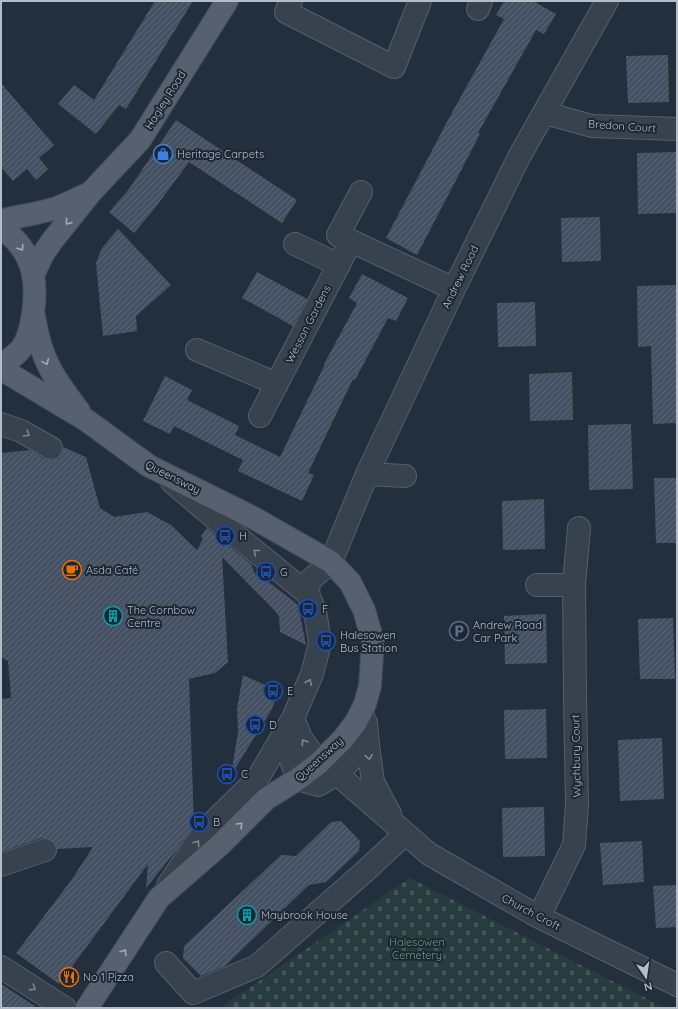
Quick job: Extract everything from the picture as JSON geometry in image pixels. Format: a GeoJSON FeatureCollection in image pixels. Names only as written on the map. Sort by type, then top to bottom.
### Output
{"type":"FeatureCollection","features":[{"type":"Feature","properties":{"kind":"main road","name":"Hagley Road"},"geometry":{"type":"LineString","coordinates":[[33,275],[43,254],[52,241],[92,191],[140,140],[227,1]]}},
{"type":"Feature","properties":{"kind":"main road","name":"Hagley Road"},"geometry":{"type":"LineString","coordinates":[[1,221],[60,207],[92,191]]}},
{"type":"Feature","properties":{"kind":"main road"},"geometry":{"type":"LineString","coordinates":[[1,228],[16,240],[26,256],[33,275],[33,310],[28,334],[22,348],[11,359],[1,364]]}},
{"type":"Feature","properties":{"kind":"main road","name":"Queensway"},"geometry":{"type":"LineString","coordinates":[[33,310],[38,339],[49,368],[60,387],[86,420]]}},
{"type":"Feature","properties":{"kind":"main road","name":"Queensway"},"geometry":{"type":"LineString","coordinates":[[1,369],[86,420],[149,466],[252,517],[331,562],[350,582],[364,610],[373,640],[370,686],[365,704],[356,722],[343,739],[328,768],[298,780],[266,799],[220,845],[160,898],[87,1008]]}},
{"type":"Feature","properties":{"kind":"street"},"geometry":{"type":"LineString","coordinates":[[291,1],[286,12],[394,67],[420,1]]}},
{"type":"Feature","properties":{"kind":"street","name":"Andrew Road"},"geometry":{"type":"LineString","coordinates":[[331,562],[367,474],[454,289],[519,157],[604,2]]}},
{"type":"Feature","properties":{"kind":"street","name":"Bredon Court"},"geometry":{"type":"LineString","coordinates":[[544,113],[592,126],[677,129]]}},
{"type":"Feature","properties":{"kind":"street"},"geometry":{"type":"LineString","coordinates":[[361,192],[338,235],[454,289]]}},
{"type":"Feature","properties":{"kind":"street","name":"Wesson Gardens"},"geometry":{"type":"LineString","coordinates":[[260,416],[351,241]]}},
{"type":"Feature","properties":{"kind":"street"},"geometry":{"type":"LineString","coordinates":[[295,244],[339,265]]}},
{"type":"Feature","properties":{"kind":"street"},"geometry":{"type":"LineString","coordinates":[[197,350],[277,384]]}},
{"type":"Feature","properties":{"kind":"street"},"geometry":{"type":"LineString","coordinates":[[1,424],[21,430],[52,448]]}},
{"type":"Feature","properties":{"kind":"street"},"geometry":{"type":"LineString","coordinates":[[161,472],[212,516],[308,594]]}},
{"type":"Feature","properties":{"kind":"street"},"geometry":{"type":"LineString","coordinates":[[367,474],[405,476]]}},
{"type":"Feature","properties":{"kind":"street","name":"Wychbury Court"},"geometry":{"type":"LineString","coordinates":[[539,917],[574,845],[577,804],[574,585],[579,528]]}},
{"type":"Feature","properties":{"kind":"street"},"geometry":{"type":"LineString","coordinates":[[160,898],[206,830],[258,778],[288,727],[312,674],[320,643],[315,611],[308,594],[309,581],[331,562]]}},
{"type":"Feature","properties":{"kind":"street"},"geometry":{"type":"LineString","coordinates":[[537,585],[574,585]]}},
{"type":"Feature","properties":{"kind":"street","name":"Church Croft"},"geometry":{"type":"LineString","coordinates":[[365,704],[373,782],[400,829]]}},
{"type":"Feature","properties":{"kind":"street"},"geometry":{"type":"LineString","coordinates":[[288,727],[298,780]]}},
{"type":"Feature","properties":{"kind":"street","name":"Church Croft"},"geometry":{"type":"LineString","coordinates":[[288,727],[301,738],[328,768],[429,854],[539,917],[677,985]]}},
{"type":"Feature","properties":{"kind":"street"},"geometry":{"type":"LineString","coordinates":[[166,963],[193,993],[258,966],[362,874],[400,829]]}},
{"type":"Feature","properties":{"kind":"street"},"geometry":{"type":"LineString","coordinates":[[1,865],[45,850]]}},
{"type":"Feature","properties":{"kind":"street"},"geometry":{"type":"LineString","coordinates":[[1,967],[65,1008]]}},
{"type":"Feature","properties":{"kind":"green space","name":"Halesowen Cemetery"},"geometry":{"type":"Polygon","coordinates":[[[410,878],[665,1008],[220,1008],[410,878]]]}},
{"type":"Feature","properties":{"kind":"building"},"geometry":{"type":"Polygon","coordinates":[[[155,1],[193,1],[126,109],[119,105],[96,134],[58,104],[74,85],[94,100],[155,1]]]}},
{"type":"Feature","properties":{"kind":"building"},"geometry":{"type":"Polygon","coordinates":[[[504,1],[533,1],[556,14],[544,34],[536,30],[478,133],[480,134],[417,255],[386,238],[449,118],[504,19],[496,15],[504,1]]]}},
{"type":"Feature","properties":{"kind":"building"},"geometry":{"type":"Polygon","coordinates":[[[668,55],[669,102],[628,103],[626,56],[668,55]]]}},
{"type":"Feature","properties":{"kind":"building"},"geometry":{"type":"Polygon","coordinates":[[[1,83],[54,145],[39,158],[48,169],[36,180],[27,169],[13,181],[1,167],[1,83]]]}},
{"type":"Feature","properties":{"kind":"building"},"geometry":{"type":"Polygon","coordinates":[[[176,120],[297,200],[282,223],[189,162],[155,208],[134,233],[109,212],[129,189],[176,120]]]}},
{"type":"Feature","properties":{"kind":"building"},"geometry":{"type":"Polygon","coordinates":[[[677,152],[677,213],[638,214],[637,153],[677,152]]]}},
{"type":"Feature","properties":{"kind":"building"},"geometry":{"type":"Polygon","coordinates":[[[600,217],[601,261],[562,262],[561,218],[600,217]]]}},
{"type":"Feature","properties":{"kind":"building"},"geometry":{"type":"Polygon","coordinates":[[[118,229],[171,285],[136,316],[137,331],[103,336],[96,263],[102,248],[118,229]]]}},
{"type":"Feature","properties":{"kind":"building"},"geometry":{"type":"Polygon","coordinates":[[[257,272],[307,299],[293,326],[242,298],[257,272]]]}},
{"type":"Feature","properties":{"kind":"building"},"geometry":{"type":"Polygon","coordinates":[[[362,274],[408,298],[396,321],[388,318],[355,380],[353,379],[308,473],[314,475],[302,501],[238,471],[243,460],[174,426],[170,434],[143,421],[165,376],[192,390],[187,400],[239,426],[235,435],[280,457],[324,364],[357,303],[349,298],[362,274]]]}},
{"type":"Feature","properties":{"kind":"building"},"geometry":{"type":"Polygon","coordinates":[[[676,285],[677,423],[653,424],[651,346],[638,347],[637,286],[676,285]]]}},
{"type":"Feature","properties":{"kind":"building"},"geometry":{"type":"Polygon","coordinates":[[[535,302],[536,346],[498,347],[497,303],[535,302]]]}},
{"type":"Feature","properties":{"kind":"building"},"geometry":{"type":"Polygon","coordinates":[[[572,372],[573,420],[530,421],[529,374],[572,372]]]}},
{"type":"Feature","properties":{"kind":"building"},"geometry":{"type":"Polygon","coordinates":[[[631,424],[633,489],[589,490],[588,425],[631,424]]]}},
{"type":"Feature","properties":{"kind":"building","name":"The Cornbow Centre"},"geometry":{"type":"Polygon","coordinates":[[[63,447],[86,457],[100,508],[114,517],[147,512],[171,525],[197,550],[203,539],[201,536],[207,528],[251,564],[255,574],[274,586],[298,605],[306,645],[280,632],[279,616],[222,557],[228,662],[215,673],[189,679],[194,825],[179,847],[146,888],[148,864],[59,984],[16,953],[70,882],[93,847],[57,849],[53,841],[47,838],[41,838],[1,852],[1,699],[11,698],[8,661],[1,657],[1,453],[30,450],[45,459],[51,460],[57,459],[62,454],[63,447]]]}},
{"type":"Feature","properties":{"kind":"building"},"geometry":{"type":"Polygon","coordinates":[[[654,478],[677,478],[677,543],[656,543],[654,478]]]}},
{"type":"Feature","properties":{"kind":"building"},"geometry":{"type":"Polygon","coordinates":[[[544,499],[545,549],[503,550],[502,501],[544,499]]]}},
{"type":"Feature","properties":{"kind":"building"},"geometry":{"type":"Polygon","coordinates":[[[546,614],[547,663],[505,664],[504,616],[546,614]]]}},
{"type":"Feature","properties":{"kind":"building"},"geometry":{"type":"Polygon","coordinates":[[[673,618],[675,679],[640,679],[638,619],[673,618]]]}},
{"type":"Feature","properties":{"kind":"building"},"geometry":{"type":"Polygon","coordinates":[[[243,675],[278,691],[272,709],[231,775],[238,732],[237,708],[243,675]]]}},
{"type":"Feature","properties":{"kind":"building"},"geometry":{"type":"Polygon","coordinates":[[[546,709],[547,758],[505,759],[504,710],[546,709]]]}},
{"type":"Feature","properties":{"kind":"building"},"geometry":{"type":"Polygon","coordinates":[[[662,738],[664,799],[620,801],[618,740],[662,738]]]}},
{"type":"Feature","properties":{"kind":"building"},"geometry":{"type":"Polygon","coordinates":[[[544,807],[545,856],[503,857],[502,808],[544,807]]]}},
{"type":"Feature","properties":{"kind":"building","name":"Maybrook House"},"geometry":{"type":"Polygon","coordinates":[[[341,821],[360,841],[359,851],[326,882],[309,885],[225,966],[201,976],[183,958],[184,946],[281,855],[296,856],[331,822],[341,821]]]}},
{"type":"Feature","properties":{"kind":"building"},"geometry":{"type":"Polygon","coordinates":[[[642,841],[644,882],[603,885],[600,843],[642,841]]]}},
{"type":"Feature","properties":{"kind":"building"},"geometry":{"type":"Polygon","coordinates":[[[677,885],[677,927],[656,928],[653,886],[677,885]]]}},
{"type":"Feature","properties":{"kind":"building"},"geometry":{"type":"Polygon","coordinates":[[[1,984],[38,1008],[1,1008],[1,984]]]}},
{"type":"Feature","properties":{"kind":"place","name":"Heritage Carpets"},"geometry":{"type":"Point","coordinates":[163,154]}},
{"type":"Feature","properties":{"kind":"place","name":"H"},"geometry":{"type":"Point","coordinates":[225,536]}},
{"type":"Feature","properties":{"kind":"place","name":"Asda Café"},"geometry":{"type":"Point","coordinates":[72,570]}},
{"type":"Feature","properties":{"kind":"place","name":"G"},"geometry":{"type":"Point","coordinates":[266,572]}},
{"type":"Feature","properties":{"kind":"place","name":"F"},"geometry":{"type":"Point","coordinates":[308,609]}},
{"type":"Feature","properties":{"kind":"place","name":"The Cornbow Centre"},"geometry":{"type":"Point","coordinates":[113,616]}},
{"type":"Feature","properties":{"kind":"place","name":"Andrew Road Car Park"},"geometry":{"type":"Point","coordinates":[459,631]}},
{"type":"Feature","properties":{"kind":"place","name":"Halesowen Bus Station"},"geometry":{"type":"Point","coordinates":[326,641]}},
{"type":"Feature","properties":{"kind":"place","name":"E"},"geometry":{"type":"Point","coordinates":[273,691]}},
{"type":"Feature","properties":{"kind":"place","name":"D"},"geometry":{"type":"Point","coordinates":[255,725]}},
{"type":"Feature","properties":{"kind":"place","name":"C"},"geometry":{"type":"Point","coordinates":[227,774]}},
{"type":"Feature","properties":{"kind":"place","name":"B"},"geometry":{"type":"Point","coordinates":[199,822]}},
{"type":"Feature","properties":{"kind":"place","name":"Maybrook House"},"geometry":{"type":"Point","coordinates":[247,915]}},
{"type":"Feature","properties":{"kind":"place","name":"No 1 Pizza"},"geometry":{"type":"Point","coordinates":[69,977]}}]}
